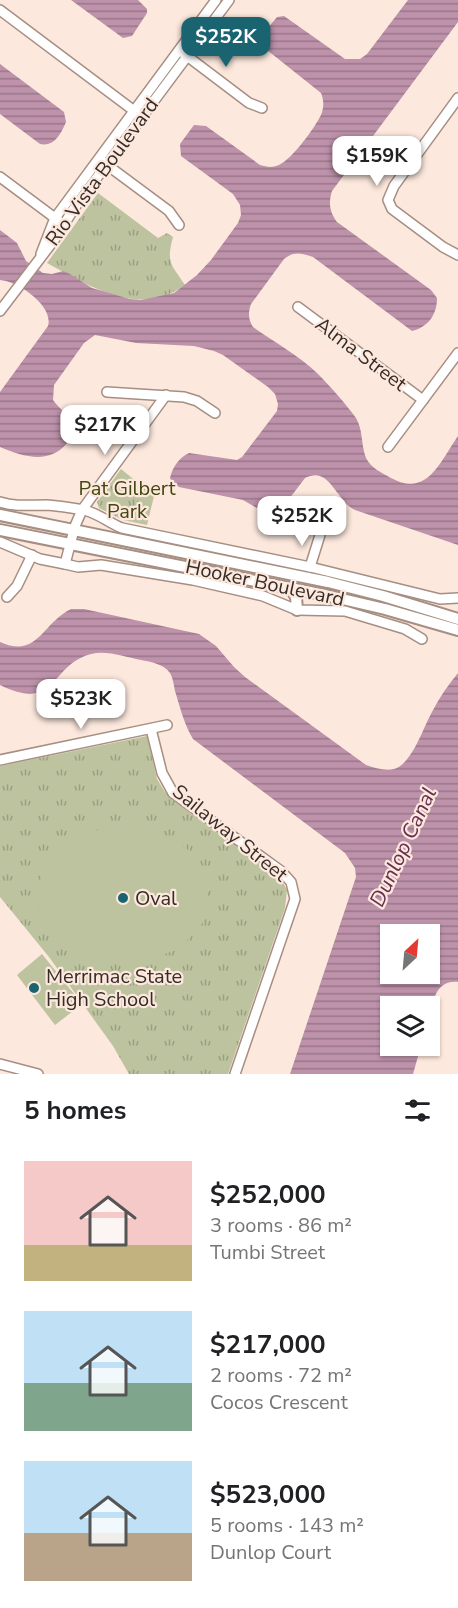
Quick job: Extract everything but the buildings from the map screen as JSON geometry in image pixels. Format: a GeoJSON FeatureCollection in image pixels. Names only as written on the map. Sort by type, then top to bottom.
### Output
{"type":"FeatureCollection","features":[{"type":"Feature","properties":{"kind":"main road","name":"Hooker Boulevard"},"geometry":{"type":"LineString","coordinates":[[0,515],[338,585],[458,619]]}},
{"type":"Feature","properties":{"kind":"main road","name":"Hooker Boulevard"},"geometry":{"type":"LineString","coordinates":[[0,530],[291,588],[376,607],[458,630]]}},
{"type":"Feature","properties":{"kind":"main road"},"geometry":{"type":"LineString","coordinates":[[291,588],[296,599],[297,610]]}},
{"type":"Feature","properties":{"kind":"main road"},"geometry":{"type":"LineString","coordinates":[[297,610],[309,592]]}},
{"type":"Feature","properties":{"kind":"street","name":"Rio Vista Boulevard"},"geometry":{"type":"LineString","coordinates":[[37,262],[55,218],[216,3],[229,0]]}},
{"type":"Feature","properties":{"kind":"street","name":"Rio Vista Boulevard"},"geometry":{"type":"LineString","coordinates":[[0,311],[188,56],[216,3]]}},
{"type":"Feature","properties":{"kind":"street"},"geometry":{"type":"LineString","coordinates":[[0,10],[143,117]]}},
{"type":"Feature","properties":{"kind":"street"},"geometry":{"type":"LineString","coordinates":[[179,50],[249,103],[262,108]]}},
{"type":"Feature","properties":{"kind":"street"},"geometry":{"type":"LineString","coordinates":[[458,98],[394,186],[388,200],[396,212],[443,247],[458,255]]}},
{"type":"Feature","properties":{"kind":"street"},"geometry":{"type":"LineString","coordinates":[[99,158],[170,211],[179,225]]}},
{"type":"Feature","properties":{"kind":"street"},"geometry":{"type":"LineString","coordinates":[[0,177],[63,224]]}},
{"type":"Feature","properties":{"kind":"street","name":"Alma Street"},"geometry":{"type":"LineString","coordinates":[[298,307],[423,400]]}},
{"type":"Feature","properties":{"kind":"street"},"geometry":{"type":"LineString","coordinates":[[388,447],[458,353]]}},
{"type":"Feature","properties":{"kind":"street"},"geometry":{"type":"LineString","coordinates":[[107,392],[184,396],[197,401],[215,413]]}},
{"type":"Feature","properties":{"kind":"street"},"geometry":{"type":"LineString","coordinates":[[65,564],[73,531],[82,510],[166,395]]}},
{"type":"Feature","properties":{"kind":"street","name":"Hooker Boulevard"},"geometry":{"type":"LineString","coordinates":[[0,502],[21,507],[46,505],[92,512],[122,528],[310,567],[440,599],[458,598]]}},
{"type":"Feature","properties":{"kind":"street"},"geometry":{"type":"LineString","coordinates":[[310,567],[320,535]]}},
{"type":"Feature","properties":{"kind":"street","name":"Hooker Boulevard"},"geometry":{"type":"LineString","coordinates":[[0,542],[32,555],[78,567],[101,565],[193,580],[263,596],[297,610],[345,611],[405,629],[422,639]]}},
{"type":"Feature","properties":{"kind":"street"},"geometry":{"type":"LineString","coordinates":[[7,597],[16,586],[32,555]]}},
{"type":"Feature","properties":{"kind":"street"},"geometry":{"type":"LineString","coordinates":[[0,760],[167,725]]}},
{"type":"Feature","properties":{"kind":"street","name":"Sailaway Street"},"geometry":{"type":"LineString","coordinates":[[151,729],[162,773],[173,793],[281,871],[291,882],[295,899],[235,1074]]}},
{"type":"Feature","properties":{"kind":"street"},"geometry":{"type":"LineString","coordinates":[[0,1064],[38,1074]]}},
{"type":"Feature","properties":{"kind":"green space"},"geometry":{"type":"Polygon","coordinates":[[[98,193],[158,238],[167,233],[173,237],[171,263],[185,285],[168,295],[150,299],[132,299],[97,289],[47,263],[98,193]]]}},
{"type":"Feature","properties":{"kind":"green space","name":"Pat Gilbert Park"},"geometry":{"type":"Polygon","coordinates":[[[121,469],[154,496],[147,525],[123,520],[99,508],[97,502],[121,469]]]}},
{"type":"Feature","properties":{"kind":"green space"},"geometry":{"type":"Polygon","coordinates":[[[147,736],[157,779],[165,792],[281,879],[287,890],[285,908],[228,1074],[129,1074],[113,1046],[49,957],[0,897],[0,766],[147,736]]]}},
{"type":"Feature","properties":{"kind":"green space","name":"Oval"},"geometry":{"type":"Polygon","coordinates":[[[132,826],[173,839],[194,856],[207,880],[208,895],[203,922],[185,942],[174,950],[158,956],[137,961],[99,963],[73,954],[53,939],[44,926],[39,911],[40,880],[46,865],[55,852],[75,838],[90,832],[132,826]]]}},
{"type":"Feature","properties":{"kind":"green space"},"geometry":{"type":"Polygon","coordinates":[[[42,954],[82,1004],[55,1025],[17,975],[42,954]]]}},
{"type":"Feature","properties":{"kind":"water"},"geometry":{"type":"Polygon","coordinates":[[[71,0],[138,0],[147,9],[147,13],[132,36],[123,38],[71,0]]]}},
{"type":"Feature","properties":{"kind":"water"},"geometry":{"type":"Polygon","coordinates":[[[408,0],[458,0],[458,22],[332,191],[330,204],[337,222],[431,290],[437,298],[433,315],[423,327],[412,331],[313,257],[298,254],[284,259],[251,304],[249,316],[253,327],[310,366],[342,401],[358,422],[368,462],[384,474],[403,483],[414,484],[423,480],[438,466],[458,436],[458,545],[355,510],[321,476],[314,475],[305,478],[280,511],[269,515],[243,500],[179,487],[172,483],[170,478],[175,466],[182,457],[189,453],[237,460],[242,457],[277,411],[278,404],[275,394],[268,387],[223,355],[194,346],[136,343],[95,335],[84,343],[54,385],[53,400],[73,425],[72,436],[69,440],[53,454],[36,457],[18,454],[0,447],[0,392],[48,326],[48,318],[46,311],[33,296],[16,285],[0,280],[0,230],[17,243],[26,261],[43,273],[52,274],[63,271],[92,288],[130,299],[141,300],[174,293],[197,275],[211,260],[238,223],[241,215],[240,205],[233,194],[181,156],[180,144],[194,125],[206,126],[260,165],[272,167],[284,162],[296,150],[322,112],[321,93],[262,46],[263,34],[277,17],[284,16],[345,59],[360,59],[367,54],[408,0]]]}},
{"type":"Feature","properties":{"kind":"water"},"geometry":{"type":"Polygon","coordinates":[[[0,64],[64,112],[66,122],[53,142],[40,144],[0,114],[0,64]]]}},
{"type":"Feature","properties":{"kind":"water","name":"Dunlop Canal"},"geometry":{"type":"Polygon","coordinates":[[[71,609],[84,609],[199,634],[216,646],[245,677],[366,765],[376,768],[394,769],[406,760],[412,753],[438,702],[458,673],[458,982],[445,984],[437,991],[435,996],[380,996],[380,1056],[418,1056],[413,1074],[290,1074],[356,877],[355,868],[345,853],[193,739],[182,715],[171,675],[161,665],[116,654],[97,653],[77,660],[51,684],[33,694],[0,685],[0,642],[13,646],[32,643],[53,622],[71,609]]]}},
{"type":"Feature","properties":{"kind":"place","name":"Oval"},"geometry":{"type":"Point","coordinates":[123,898]}},
{"type":"Feature","properties":{"kind":"place","name":"Merrimac State High School"},"geometry":{"type":"Point","coordinates":[34,988]}}]}
